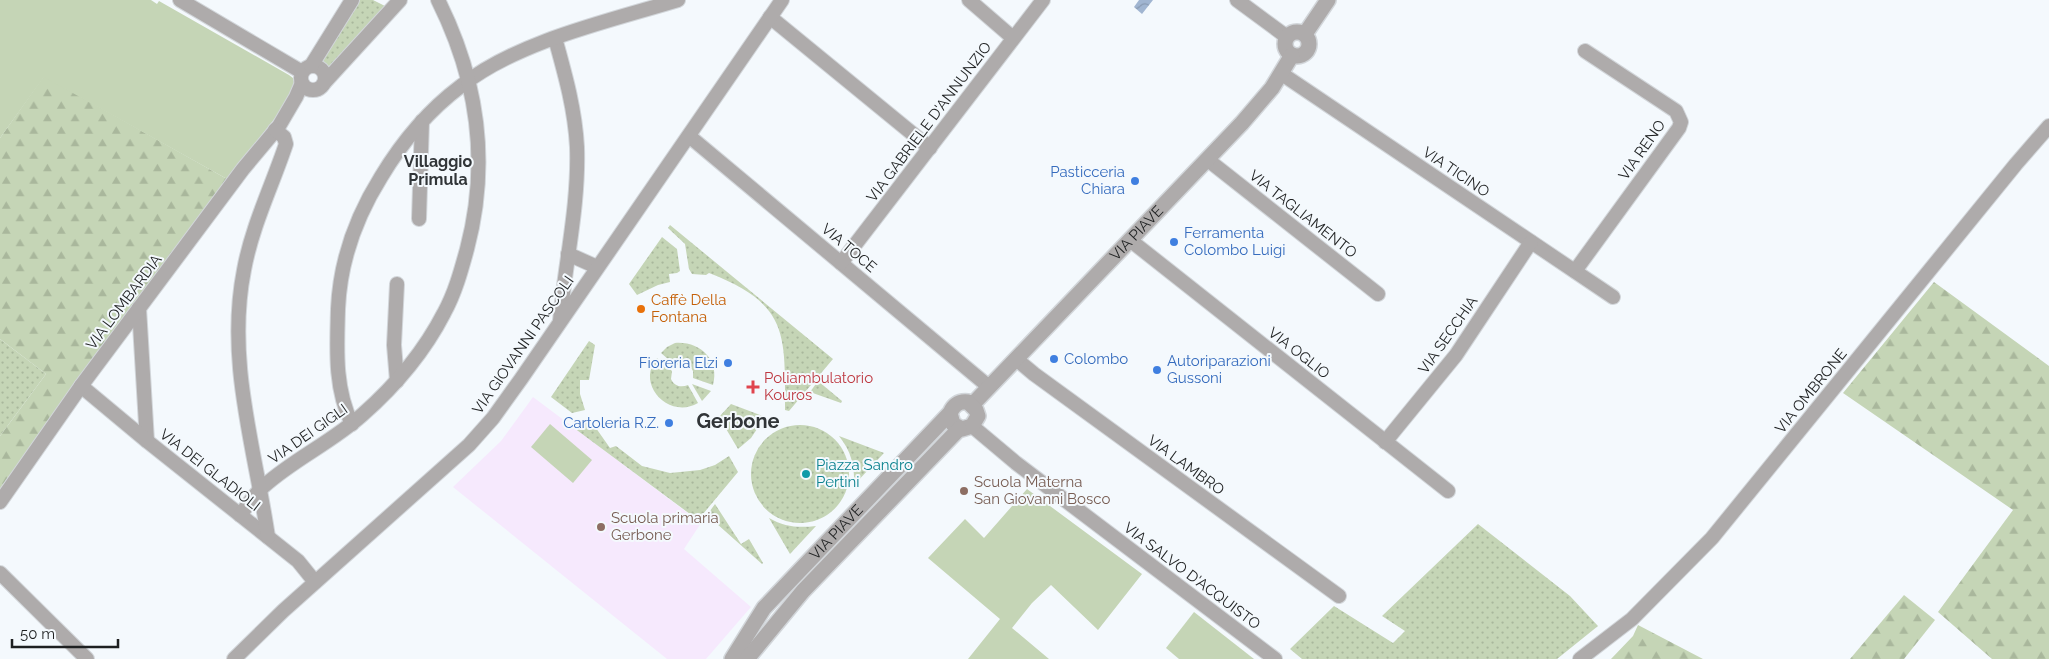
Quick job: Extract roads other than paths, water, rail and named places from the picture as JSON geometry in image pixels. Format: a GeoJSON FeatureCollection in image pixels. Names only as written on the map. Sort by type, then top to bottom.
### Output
{"type":"FeatureCollection","features":[{"type":"Feature","properties":{"kind":"street"},"geometry":{"type":"LineString","coordinates":[[180,0],[305,74],[311,90],[323,85],[325,76],[322,69],[316,66],[305,74]]}},
{"type":"Feature","properties":{"kind":"street","name":"VIA LOMBARDIA"},"geometry":{"type":"LineString","coordinates":[[277,128],[296,97],[305,74],[352,0]]}},
{"type":"Feature","properties":{"kind":"street","name":"VIA LOMBARDIA"},"geometry":{"type":"LineString","coordinates":[[388,0],[400,0]]}},
{"type":"Feature","properties":{"kind":"street","name":"VIA LOMBARDIA"},"geometry":{"type":"LineString","coordinates":[[0,502],[81,386],[243,169],[277,128],[323,85],[400,0]]}},
{"type":"Feature","properties":{"kind":"street","name":"VIA DEI GIGLI"},"geometry":{"type":"LineString","coordinates":[[240,515],[261,489],[352,424],[397,381],[424,347],[456,288],[474,223],[479,184],[479,142],[469,80],[457,42],[438,0]]}},
{"type":"Feature","properties":{"kind":"street"},"geometry":{"type":"LineString","coordinates":[[352,424],[342,399],[338,372],[339,300],[345,261],[352,235],[372,191],[395,155],[422,121],[452,93],[469,80],[519,52],[555,38],[678,0]]}},
{"type":"Feature","properties":{"kind":"street","name":"VIA GIOVANNI PASCOLI"},"geometry":{"type":"LineString","coordinates":[[234,659],[279,614],[478,435],[499,410],[782,0]]}},
{"type":"Feature","properties":{"kind":"street"},"geometry":{"type":"LineString","coordinates":[[969,0],[1013,38]]}},
{"type":"Feature","properties":{"kind":"street","name":"VIA GABRIELE D'ANNUNZIO"},"geometry":{"type":"LineString","coordinates":[[841,263],[1043,0]]}},
{"type":"Feature","properties":{"kind":"street"},"geometry":{"type":"LineString","coordinates":[[1237,0],[1287,37]]}},
{"type":"Feature","properties":{"kind":"street"},"geometry":{"type":"LineString","coordinates":[[1304,34],[1328,0]]}},
{"type":"Feature","properties":{"kind":"street"},"geometry":{"type":"LineString","coordinates":[[770,17],[930,148]]}},
{"type":"Feature","properties":{"kind":"street"},"geometry":{"type":"LineString","coordinates":[[1295,32],[1304,34],[1309,40],[1308,50],[1300,56],[1292,54],[1285,47],[1287,37],[1295,32]]}},
{"type":"Feature","properties":{"kind":"street"},"geometry":{"type":"LineString","coordinates":[[555,38],[570,96],[576,141],[574,212],[563,281],[560,322]]}},
{"type":"Feature","properties":{"kind":"street","name":"VIA RENO"},"geometry":{"type":"LineString","coordinates":[[1575,271],[1679,128],[1681,122],[1676,111],[1585,51]]}},
{"type":"Feature","properties":{"kind":"street","name":"VIA PIAVE"},"geometry":{"type":"LineString","coordinates":[[732,659],[764,608],[950,413],[952,408],[959,403],[972,404],[1208,160],[1260,102],[1282,74],[1292,54]]}},
{"type":"Feature","properties":{"kind":"street","name":"VIA TICINO"},"geometry":{"type":"LineString","coordinates":[[1282,74],[1613,297]]}},
{"type":"Feature","properties":{"kind":"street"},"geometry":{"type":"LineString","coordinates":[[419,219],[422,121]]}},
{"type":"Feature","properties":{"kind":"street","name":"VIA OMBRONE"},"geometry":{"type":"LineString","coordinates":[[1580,659],[1632,619],[1712,538],[2049,126]]}},
{"type":"Feature","properties":{"kind":"street"},"geometry":{"type":"LineString","coordinates":[[268,537],[261,489],[245,414],[237,341],[237,322],[246,261],[258,220],[286,144],[284,137],[277,128]]}},
{"type":"Feature","properties":{"kind":"street","name":"VIA TOCE"},"geometry":{"type":"LineString","coordinates":[[688,136],[988,386]]}},
{"type":"Feature","properties":{"kind":"street","name":"VIA TAGLIAMENTO"},"geometry":{"type":"LineString","coordinates":[[1208,160],[1378,294]]}},
{"type":"Feature","properties":{"kind":"street","name":"VIA OGLIO"},"geometry":{"type":"LineString","coordinates":[[1130,240],[1448,491]]}},
{"type":"Feature","properties":{"kind":"street","name":"VIA SECCHIA"},"geometry":{"type":"LineString","coordinates":[[1385,442],[1456,355],[1530,242]]}},
{"type":"Feature","properties":{"kind":"street"},"geometry":{"type":"LineString","coordinates":[[568,254],[598,267]]}},
{"type":"Feature","properties":{"kind":"street"},"geometry":{"type":"LineString","coordinates":[[396,284],[394,345],[397,381]]}},
{"type":"Feature","properties":{"kind":"street"},"geometry":{"type":"LineString","coordinates":[[139,308],[147,441]]}},
{"type":"Feature","properties":{"kind":"street","name":"VIA LAMBRO"},"geometry":{"type":"LineString","coordinates":[[1016,359],[1197,494],[1339,596]]}},
{"type":"Feature","properties":{"kind":"street","name":"VIA DEI GLADIOLI"},"geometry":{"type":"LineString","coordinates":[[81,386],[147,441],[298,560],[316,582]]}},
{"type":"Feature","properties":{"kind":"street"},"geometry":{"type":"LineString","coordinates":[[950,413],[951,421],[966,427],[978,416],[972,404]]}},
{"type":"Feature","properties":{"kind":"street","name":"VIA PIAVE"},"geometry":{"type":"LineString","coordinates":[[747,659],[803,591],[966,427]]}},
{"type":"Feature","properties":{"kind":"street","name":"VIA SALVO D'ACQUISTO"},"geometry":{"type":"LineString","coordinates":[[966,427],[1275,659]]}},
{"type":"Feature","properties":{"kind":"street"},"geometry":{"type":"LineString","coordinates":[[0,573],[87,659]]}},
{"type":"Feature","properties":{"kind":"water"},"geometry":{"type":"Polygon","coordinates":[[[1139,0],[1153,0],[1142,14],[1134,7],[1139,0]]]}},
{"type":"Feature","properties":{"kind":"place","name":"Pasticceria Chiara"},"geometry":{"type":"Point","coordinates":[1135,181]}},
{"type":"Feature","properties":{"kind":"place","name":"Ferramenta Colombo Luigi"},"geometry":{"type":"Point","coordinates":[1174,242]}},
{"type":"Feature","properties":{"kind":"place","name":"Caffè Della Fontana"},"geometry":{"type":"Point","coordinates":[641,309]}},
{"type":"Feature","properties":{"kind":"place","name":"Colombo"},"geometry":{"type":"Point","coordinates":[1054,359]}},
{"type":"Feature","properties":{"kind":"place","name":"Fioreria Elzi"},"geometry":{"type":"Point","coordinates":[728,363]}},
{"type":"Feature","properties":{"kind":"place","name":"Autoriparazioni Gussoni"},"geometry":{"type":"Point","coordinates":[1157,370]}},
{"type":"Feature","properties":{"kind":"place","name":"Poliambulatorio Kouros"},"geometry":{"type":"Point","coordinates":[753,387]}},
{"type":"Feature","properties":{"kind":"place","name":"Cartoleria R.Z."},"geometry":{"type":"Point","coordinates":[669,423]}},
{"type":"Feature","properties":{"kind":"place","name":"Piazza Sandro Pertini"},"geometry":{"type":"Point","coordinates":[806,474]}},
{"type":"Feature","properties":{"kind":"place","name":"Scuola Materna San Giovanni Bosco"},"geometry":{"type":"Point","coordinates":[964,491]}},
{"type":"Feature","properties":{"kind":"place","name":"Scuola primaria Gerbone"},"geometry":{"type":"Point","coordinates":[601,527]}},
{"type":"Feature","properties":{"kind":"district","name":"Villaggio Primula"},"geometry":{"type":"Point","coordinates":[438,170]}},
{"type":"Feature","properties":{"kind":"district","name":"Gerbone"},"geometry":{"type":"Point","coordinates":[738,421]}}]}
